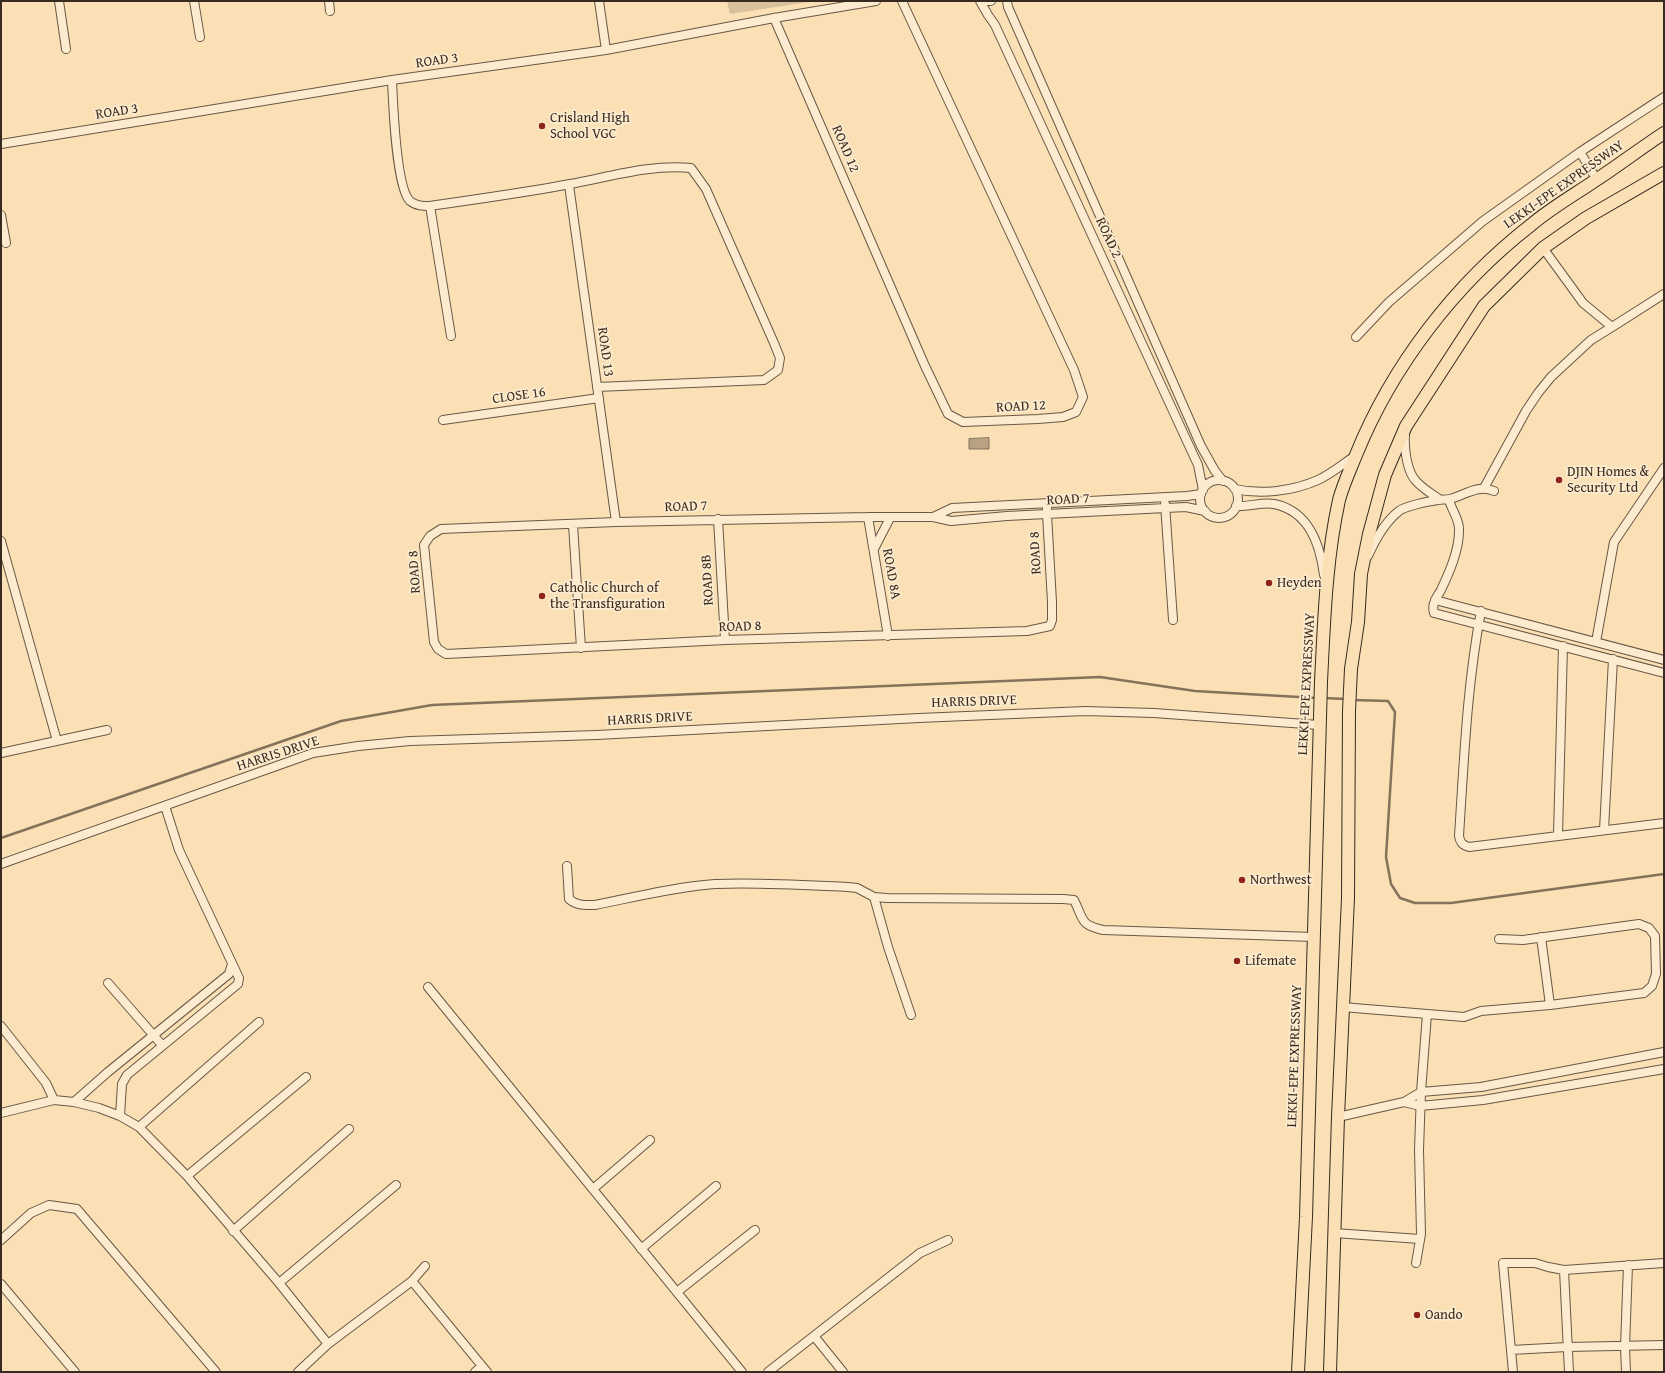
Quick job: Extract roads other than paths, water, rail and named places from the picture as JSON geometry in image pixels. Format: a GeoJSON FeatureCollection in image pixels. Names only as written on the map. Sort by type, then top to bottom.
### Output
{"type":"FeatureCollection","features":[{"type":"Feature","properties":{"kind":"highway","name":"LEKKI-EPE EXPRESSWAY"},"geometry":{"type":"LineString","coordinates":[[1298,1372],[1306,1217],[1320,682],[1326,594],[1334,529],[1340,499],[1349,468],[1356,456],[1368,425],[1394,379],[1415,347],[1458,293],[1502,249],[1532,224],[1664,133]]}},
{"type":"Feature","properties":{"kind":"highway"},"geometry":{"type":"LineString","coordinates":[[1330,1372],[1342,1007],[1348,898],[1350,685],[1358,622],[1361,574],[1369,534],[1385,475],[1406,426],[1484,306],[1543,248],[1586,218],[1664,173]]}},
{"type":"Feature","properties":{"kind":"street"},"geometry":{"type":"LineString","coordinates":[[59,1],[66,49]]}},
{"type":"Feature","properties":{"kind":"street"},"geometry":{"type":"LineString","coordinates":[[194,1],[200,37]]}},
{"type":"Feature","properties":{"kind":"street"},"geometry":{"type":"LineString","coordinates":[[329,1],[330,11]]}},
{"type":"Feature","properties":{"kind":"street"},"geometry":{"type":"LineString","coordinates":[[599,1],[606,50]]}},
{"type":"Feature","properties":{"kind":"street","name":"ROAD 3"},"geometry":{"type":"LineString","coordinates":[[1,144],[392,80],[606,50],[774,18],[876,1]]}},
{"type":"Feature","properties":{"kind":"street","name":"ROAD 12"},"geometry":{"type":"LineString","coordinates":[[774,18],[925,366],[948,414],[963,422],[1044,419],[1063,417],[1076,412],[1083,396],[1074,370],[902,1]]}},
{"type":"Feature","properties":{"kind":"street"},"geometry":{"type":"LineString","coordinates":[[982,1],[991,1]]}},
{"type":"Feature","properties":{"kind":"street","name":"ROAD 2"},"geometry":{"type":"LineString","coordinates":[[982,1],[988,15],[995,25],[1198,465],[1202,492]]}},
{"type":"Feature","properties":{"kind":"street","name":"ROAD 2"},"geometry":{"type":"LineString","coordinates":[[1007,1],[1008,7],[1201,446],[1215,471],[1223,481]]}},
{"type":"Feature","properties":{"kind":"street"},"geometry":{"type":"LineString","coordinates":[[392,80],[401,179],[409,200],[419,206],[430,206],[569,184],[654,168],[676,166],[690,168],[706,189],[780,358],[778,370],[764,380],[597,387]]}},
{"type":"Feature","properties":{"kind":"street"},"geometry":{"type":"LineString","coordinates":[[1356,337],[1389,302],[1483,221],[1580,152],[1664,97]]}},
{"type":"Feature","properties":{"kind":"street"},"geometry":{"type":"LineString","coordinates":[[1580,152],[1597,180]]}},
{"type":"Feature","properties":{"kind":"street","name":"ROAD 13"},"geometry":{"type":"LineString","coordinates":[[569,184],[616,522]]}},
{"type":"Feature","properties":{"kind":"street"},"geometry":{"type":"LineString","coordinates":[[430,206],[451,336]]}},
{"type":"Feature","properties":{"kind":"street"},"geometry":{"type":"LineString","coordinates":[[1,215],[6,243]]}},
{"type":"Feature","properties":{"kind":"street"},"geometry":{"type":"LineString","coordinates":[[1543,248],[1583,303],[1612,327]]}},
{"type":"Feature","properties":{"kind":"street"},"geometry":{"type":"LineString","coordinates":[[1484,488],[1538,393],[1551,377],[1591,340],[1664,294]]}},
{"type":"Feature","properties":{"kind":"street","name":"CLOSE 16"},"geometry":{"type":"LineString","coordinates":[[443,420],[599,398]]}},
{"type":"Feature","properties":{"kind":"street"},"geometry":{"type":"LineString","coordinates":[[1406,426],[1404,446],[1409,466],[1415,481],[1439,499]]}},
{"type":"Feature","properties":{"kind":"street"},"geometry":{"type":"LineString","coordinates":[[1235,489],[1238,500],[1236,506],[1233,512],[1222,518],[1210,516],[1200,502],[1202,492],[1211,482],[1223,481],[1235,489],[1246,492],[1302,486],[1319,479],[1356,456]]}},
{"type":"Feature","properties":{"kind":"street"},"geometry":{"type":"LineString","coordinates":[[1596,642],[1614,542],[1664,468]]}},
{"type":"Feature","properties":{"kind":"street"},"geometry":{"type":"LineString","coordinates":[[1361,574],[1374,543],[1387,524],[1400,510],[1439,499],[1449,500],[1484,488],[1494,491]]}},
{"type":"Feature","properties":{"kind":"street","name":"ROAD 7"},"geometry":{"type":"LineString","coordinates":[[933,517],[952,508],[1165,497],[1202,492]]}},
{"type":"Feature","properties":{"kind":"street"},"geometry":{"type":"LineString","coordinates":[[1165,497],[1173,620]]}},
{"type":"Feature","properties":{"kind":"street"},"geometry":{"type":"LineString","coordinates":[[1449,500],[1452,511],[1460,523],[1460,533],[1453,561],[1435,600],[1433,609],[1434,613],[1664,673]]}},
{"type":"Feature","properties":{"kind":"street","name":"ROAD 8"},"geometry":{"type":"LineString","coordinates":[[441,529],[430,536],[424,545],[434,642],[438,649],[446,654],[725,640],[888,636],[1027,630],[1050,626],[1052,620],[1052,602],[1047,503]]}},
{"type":"Feature","properties":{"kind":"street"},"geometry":{"type":"LineString","coordinates":[[1236,506],[1273,504],[1288,509],[1309,526],[1321,554],[1326,594]]}},
{"type":"Feature","properties":{"kind":"street"},"geometry":{"type":"LineString","coordinates":[[1006,506],[1006,516]]}},
{"type":"Feature","properties":{"kind":"street","name":"ROAD 7"},"geometry":{"type":"LineString","coordinates":[[441,529],[718,519],[933,517],[951,521],[1006,516],[1186,507],[1205,511]]}},
{"type":"Feature","properties":{"kind":"street","name":"ROAD 8A"},"geometry":{"type":"LineString","coordinates":[[868,517],[888,636]]}},
{"type":"Feature","properties":{"kind":"street"},"geometry":{"type":"LineString","coordinates":[[874,549],[890,518]]}},
{"type":"Feature","properties":{"kind":"street","name":"ROAD 8B"},"geometry":{"type":"LineString","coordinates":[[718,519],[725,640]]}},
{"type":"Feature","properties":{"kind":"street"},"geometry":{"type":"LineString","coordinates":[[573,525],[580,648]]}},
{"type":"Feature","properties":{"kind":"street"},"geometry":{"type":"LineString","coordinates":[[1,543],[57,741]]}},
{"type":"Feature","properties":{"kind":"street"},"geometry":{"type":"LineString","coordinates":[[1435,600],[1664,660]]}},
{"type":"Feature","properties":{"kind":"street"},"geometry":{"type":"LineString","coordinates":[[1481,611],[1472,665],[1466,719],[1459,836],[1463,845],[1469,847],[1664,823]]}},
{"type":"Feature","properties":{"kind":"street"},"geometry":{"type":"LineString","coordinates":[[1558,835],[1563,646]]}},
{"type":"Feature","properties":{"kind":"street"},"geometry":{"type":"LineString","coordinates":[[1604,830],[1613,659]]}},
{"type":"Feature","properties":{"kind":"street","name":"HARRIS DRIVE"},"geometry":{"type":"LineString","coordinates":[[1,864],[312,754],[358,746],[410,741],[597,735],[1085,711],[1154,713],[1319,725]]}},
{"type":"Feature","properties":{"kind":"street"},"geometry":{"type":"LineString","coordinates":[[1,753],[107,730]]}},
{"type":"Feature","properties":{"kind":"street"},"geometry":{"type":"LineString","coordinates":[[120,1116],[122,1084],[126,1075],[238,984],[239,978],[179,850],[165,806]]}},
{"type":"Feature","properties":{"kind":"street"},"geometry":{"type":"LineString","coordinates":[[567,866],[569,899],[580,905],[595,904],[694,886],[760,883],[857,888],[874,897],[887,898],[1063,898],[1074,900],[1084,923],[1092,928],[1103,930],[1314,938]]}},
{"type":"Feature","properties":{"kind":"street"},"geometry":{"type":"LineString","coordinates":[[874,897],[888,947],[911,1015]]}},
{"type":"Feature","properties":{"kind":"street"},"geometry":{"type":"LineString","coordinates":[[1342,1007],[1464,1017],[1481,1011],[1644,994],[1652,986],[1656,974],[1655,936],[1649,928],[1639,924],[1523,940],[1499,939]]}},
{"type":"Feature","properties":{"kind":"street"},"geometry":{"type":"LineString","coordinates":[[1541,937],[1550,1005]]}},
{"type":"Feature","properties":{"kind":"street"},"geometry":{"type":"LineString","coordinates":[[74,1102],[108,1072],[229,974],[232,964]]}},
{"type":"Feature","properties":{"kind":"street"},"geometry":{"type":"LineString","coordinates":[[108,983],[162,1045]]}},
{"type":"Feature","properties":{"kind":"street"},"geometry":{"type":"LineString","coordinates":[[428,987],[742,1372]]}},
{"type":"Feature","properties":{"kind":"street"},"geometry":{"type":"LineString","coordinates":[[203,995],[212,1005]]}},
{"type":"Feature","properties":{"kind":"street"},"geometry":{"type":"LineString","coordinates":[[1416,1263],[1420,1239],[1420,1106],[1427,1014]]}},
{"type":"Feature","properties":{"kind":"street"},"geometry":{"type":"LineString","coordinates":[[138,1126],[259,1022]]}},
{"type":"Feature","properties":{"kind":"street"},"geometry":{"type":"LineString","coordinates":[[1,1026],[46,1083],[54,1100]]}},
{"type":"Feature","properties":{"kind":"street"},"geometry":{"type":"LineString","coordinates":[[1338,1117],[1404,1102],[1421,1092],[1481,1087],[1664,1052]]}},
{"type":"Feature","properties":{"kind":"street"},"geometry":{"type":"LineString","coordinates":[[1594,1065],[1596,1080]]}},
{"type":"Feature","properties":{"kind":"street"},"geometry":{"type":"LineString","coordinates":[[1404,1102],[1420,1106],[1483,1100],[1664,1069]]}},
{"type":"Feature","properties":{"kind":"street"},"geometry":{"type":"LineString","coordinates":[[187,1176],[306,1076]]}},
{"type":"Feature","properties":{"kind":"street"},"geometry":{"type":"LineString","coordinates":[[1,1113],[54,1100],[74,1102],[99,1108],[120,1116],[138,1126],[187,1176],[279,1283],[328,1344]]}},
{"type":"Feature","properties":{"kind":"street"},"geometry":{"type":"LineString","coordinates":[[233,1231],[349,1129]]}},
{"type":"Feature","properties":{"kind":"street"},"geometry":{"type":"LineString","coordinates":[[593,1189],[650,1140]]}},
{"type":"Feature","properties":{"kind":"street"},"geometry":{"type":"LineString","coordinates":[[279,1283],[396,1185]]}},
{"type":"Feature","properties":{"kind":"street"},"geometry":{"type":"LineString","coordinates":[[641,1248],[716,1186]]}},
{"type":"Feature","properties":{"kind":"street"},"geometry":{"type":"LineString","coordinates":[[1,1240],[31,1214],[49,1206],[77,1209],[216,1372]]}},
{"type":"Feature","properties":{"kind":"street"},"geometry":{"type":"LineString","coordinates":[[677,1292],[755,1230]]}},
{"type":"Feature","properties":{"kind":"street"},"geometry":{"type":"LineString","coordinates":[[1334,1233],[1420,1239]]}},
{"type":"Feature","properties":{"kind":"street"},"geometry":{"type":"LineString","coordinates":[[768,1372],[920,1253],[948,1240]]}},
{"type":"Feature","properties":{"kind":"street"},"geometry":{"type":"LineString","coordinates":[[1513,1372],[1503,1263],[1535,1263],[1564,1270],[1664,1263]]}},
{"type":"Feature","properties":{"kind":"street"},"geometry":{"type":"LineString","coordinates":[[1626,1372],[1625,1347],[1628,1265]]}},
{"type":"Feature","properties":{"kind":"street"},"geometry":{"type":"LineString","coordinates":[[298,1372],[328,1344],[412,1281],[425,1266]]}},
{"type":"Feature","properties":{"kind":"street"},"geometry":{"type":"LineString","coordinates":[[1564,1270],[1568,1372]]}},
{"type":"Feature","properties":{"kind":"street"},"geometry":{"type":"LineString","coordinates":[[412,1281],[484,1369],[475,1372]]}},
{"type":"Feature","properties":{"kind":"street"},"geometry":{"type":"LineString","coordinates":[[1,1284],[75,1372]]}},
{"type":"Feature","properties":{"kind":"street"},"geometry":{"type":"LineString","coordinates":[[814,1336],[843,1372]]}},
{"type":"Feature","properties":{"kind":"street"},"geometry":{"type":"LineString","coordinates":[[1511,1350],[1566,1347],[1625,1347],[1664,1345]]}},
{"type":"Feature","properties":{"kind":"waterway"},"geometry":{"type":"LineString","coordinates":[[1,838],[341,721],[432,705],[1100,677],[1195,691],[1316,698]]}},
{"type":"Feature","properties":{"kind":"waterway"},"geometry":{"type":"LineString","coordinates":[[1323,698],[1346,699]]}},
{"type":"Feature","properties":{"kind":"waterway"},"geometry":{"type":"LineString","coordinates":[[1353,700],[1388,701],[1395,712],[1386,857],[1391,884],[1400,898],[1415,903],[1451,903],[1664,874]]}},
{"type":"Feature","properties":{"kind":"place","name":"Crisland High School VGC"},"geometry":{"type":"Point","coordinates":[542,126]}},
{"type":"Feature","properties":{"kind":"place","name":"DJIN Homes & Security Ltd"},"geometry":{"type":"Point","coordinates":[1559,480]}},
{"type":"Feature","properties":{"kind":"place","name":"Heyden"},"geometry":{"type":"Point","coordinates":[1269,583]}},
{"type":"Feature","properties":{"kind":"place","name":"Catholic Church of the Transfiguration"},"geometry":{"type":"Point","coordinates":[542,596]}},
{"type":"Feature","properties":{"kind":"place","name":"Northwest"},"geometry":{"type":"Point","coordinates":[1242,880]}},
{"type":"Feature","properties":{"kind":"place","name":"Lifemate"},"geometry":{"type":"Point","coordinates":[1237,961]}},
{"type":"Feature","properties":{"kind":"place","name":"Oando"},"geometry":{"type":"Point","coordinates":[1417,1315]}}]}
